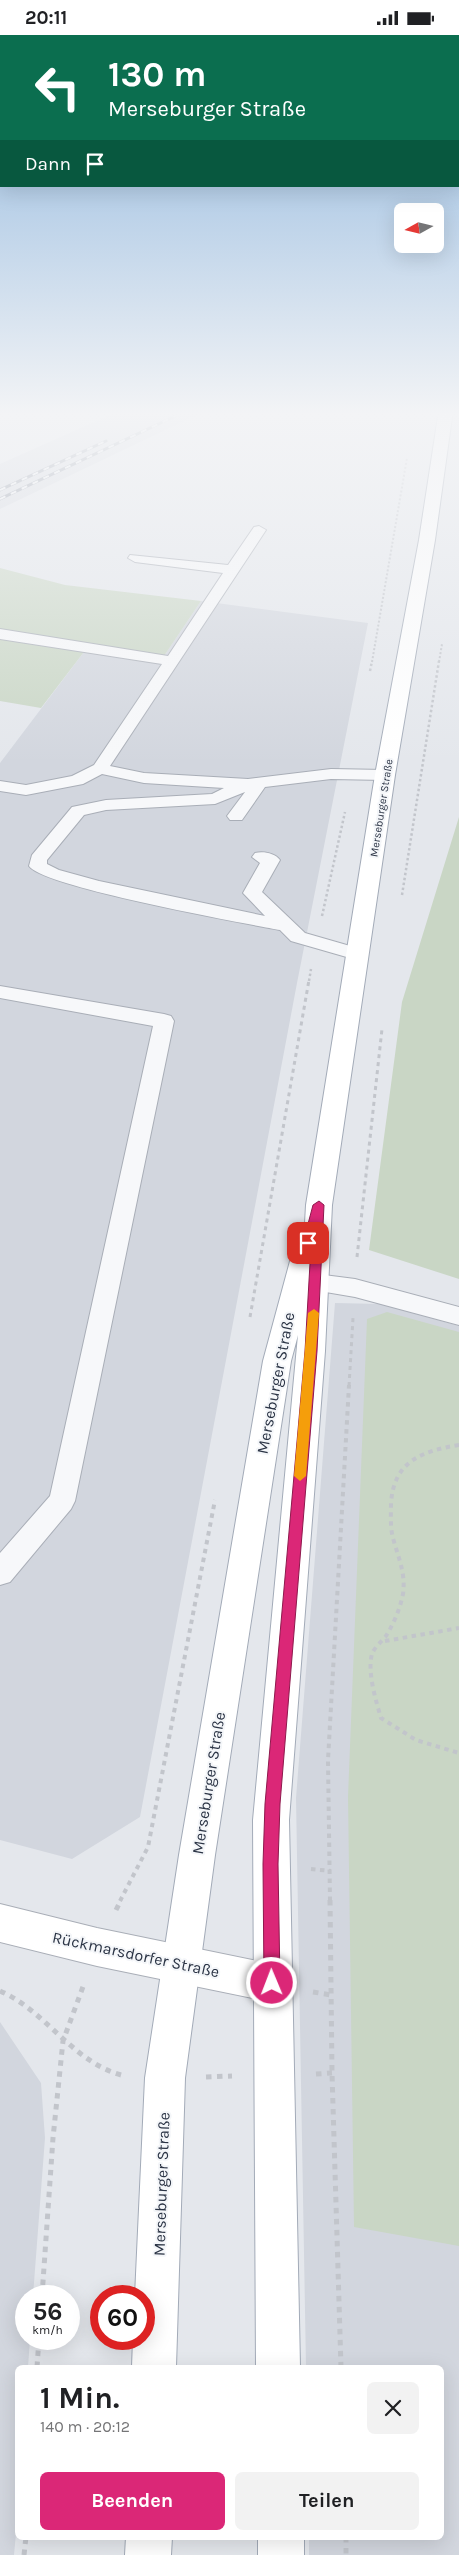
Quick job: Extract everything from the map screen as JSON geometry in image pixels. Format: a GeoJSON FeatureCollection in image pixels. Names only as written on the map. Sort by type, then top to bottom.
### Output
{"type":"FeatureCollection","features":[{"type":"Feature","properties":{"kind":"main road","name":"Merseburger Straße"},"geometry":{"type":"LineString","coordinates":[[278,2365],[270,1864],[275,1764],[316,1283],[319,1205],[385,775],[429,528]]}},
{"type":"Feature","properties":{"kind":"main road","name":"Merseburger Straße"},"geometry":{"type":"LineString","coordinates":[[154,2365],[165,2078],[181,1964],[277,1361],[319,1205]]}},
{"type":"Feature","properties":{"kind":"main road","name":"Rückmarsdorfer Straße"},"geometry":{"type":"LineString","coordinates":[[0,1923],[97,1947],[272,1983]]}},
{"type":"Feature","properties":{"kind":"main road"},"geometry":{"type":"LineString","coordinates":[[148,2540],[148,2555]]}},
{"type":"Feature","properties":{"kind":"main road"},"geometry":{"type":"LineString","coordinates":[[281,2540],[281,2555]]}},
{"type":"Feature","properties":{"kind":"lane"},"geometry":{"type":"LineString","coordinates":[[0,786],[26,790],[77,780],[100,769],[259,530]]}},
{"type":"Feature","properties":{"kind":"lane"},"geometry":{"type":"LineString","coordinates":[[135,558],[232,570]]}},
{"type":"Feature","properties":{"kind":"lane"},"geometry":{"type":"LineString","coordinates":[[0,634],[172,661]]}},
{"type":"Feature","properties":{"kind":"lane"},"geometry":{"type":"LineString","coordinates":[[100,769],[144,778],[254,784],[353,773],[385,775]]}},
{"type":"Feature","properties":{"kind":"lane"},"geometry":{"type":"LineString","coordinates":[[236,816],[254,784]]}},
{"type":"Feature","properties":{"kind":"lane"},"geometry":{"type":"LineString","coordinates":[[254,784],[215,799],[106,805],[78,811],[38,859],[38,866],[53,874],[88,884],[301,935],[357,954]]}},
{"type":"Feature","properties":{"kind":"lane"},"geometry":{"type":"LineString","coordinates":[[261,857],[271,860],[252,893],[301,935]]}},
{"type":"Feature","properties":{"kind":"lane"},"geometry":{"type":"LineString","coordinates":[[0,992],[164,1021],[62,1501],[0,1573]]}},
{"type":"Feature","properties":{"kind":"lane"},"geometry":{"type":"LineString","coordinates":[[316,1283],[355,1288],[459,1316]]}},
{"type":"Feature","properties":{"kind":"path"},"geometry":{"type":"LineString","coordinates":[[369,678],[395,528]]}},
{"type":"Feature","properties":{"kind":"path"},"geometry":{"type":"LineString","coordinates":[[401,899],[442,643]]}},
{"type":"Feature","properties":{"kind":"path"},"geometry":{"type":"LineString","coordinates":[[248,1326],[301,935],[353,773]]}},
{"type":"Feature","properties":{"kind":"path"},"geometry":{"type":"LineString","coordinates":[[341,2365],[332,2073],[328,1760],[355,1288],[382,1026]]}},
{"type":"Feature","properties":{"kind":"path"},"geometry":{"type":"LineString","coordinates":[[459,1445],[435,1447],[420,1454],[399,1471],[392,1503],[392,1534],[404,1571],[403,1587],[400,1606],[384,1641],[372,1653],[373,1691],[381,1718],[416,1739],[459,1753]]}},
{"type":"Feature","properties":{"kind":"path"},"geometry":{"type":"LineString","coordinates":[[43,2285],[53,2138],[63,2041],[97,1947],[148,1847],[217,1490]]}},
{"type":"Feature","properties":{"kind":"path"},"geometry":{"type":"LineString","coordinates":[[384,1641],[459,1628]]}},
{"type":"Feature","properties":{"kind":"path"},"geometry":{"type":"LineString","coordinates":[[37,2365],[38,2350]]}},
{"type":"Feature","properties":{"kind":"path"},"geometry":{"type":"LineString","coordinates":[[24,2555],[26,2540]]}},
{"type":"Feature","properties":{"kind":"path"},"geometry":{"type":"LineString","coordinates":[[346,2540],[346,2555]]}},
{"type":"Feature","properties":{"kind":"shaded area"},"geometry":{"type":"Polygon","coordinates":[[[201,601],[368,623],[297,983],[140,1817],[72,1859],[0,1840],[0,763],[87,648],[164,656],[201,601]]]}},
{"type":"Feature","properties":{"kind":"shaded area"},"geometry":{"type":"Polygon","coordinates":[[[335,1303],[380,1304],[459,1326],[459,2555],[309,2555],[309,2540],[444,2540],[444,2365],[306,2365],[296,1798],[335,1303]]]}},
{"type":"Feature","properties":{"kind":"shaded area"},"geometry":{"type":"Polygon","coordinates":[[[0,2022],[41,2083],[45,2138],[34,2285],[15,2285],[15,2350],[29,2350],[28,2365],[15,2365],[14,2555],[0,2555],[0,2022]]]}},
{"type":"Feature","properties":{"kind":"green space"},"geometry":{"type":"Polygon","coordinates":[[[0,568],[65,585],[201,601],[164,656],[87,648],[41,708],[0,701],[0,568]]]}},
{"type":"Feature","properties":{"kind":"green space"},"geometry":{"type":"Polygon","coordinates":[[[459,817],[459,1279],[369,1250],[402,1002],[459,817]]]}},
{"type":"Feature","properties":{"kind":"green space"},"geometry":{"type":"Polygon","coordinates":[[[387,1312],[459,1332],[459,2246],[354,2227],[348,1797],[367,1319],[387,1312]]]}},
{"type":"Feature","properties":{"kind":"slow traffic"},"geometry":{"type":"LineString","coordinates":[[300,1476],[314,1313]]}},
{"type":"Feature","properties":{"kind":"route"},"geometry":{"type":"LineString","coordinates":[[272,1983],[270,1864],[272,1804],[311,1351],[319,1205],[308,1243]]}}]}
